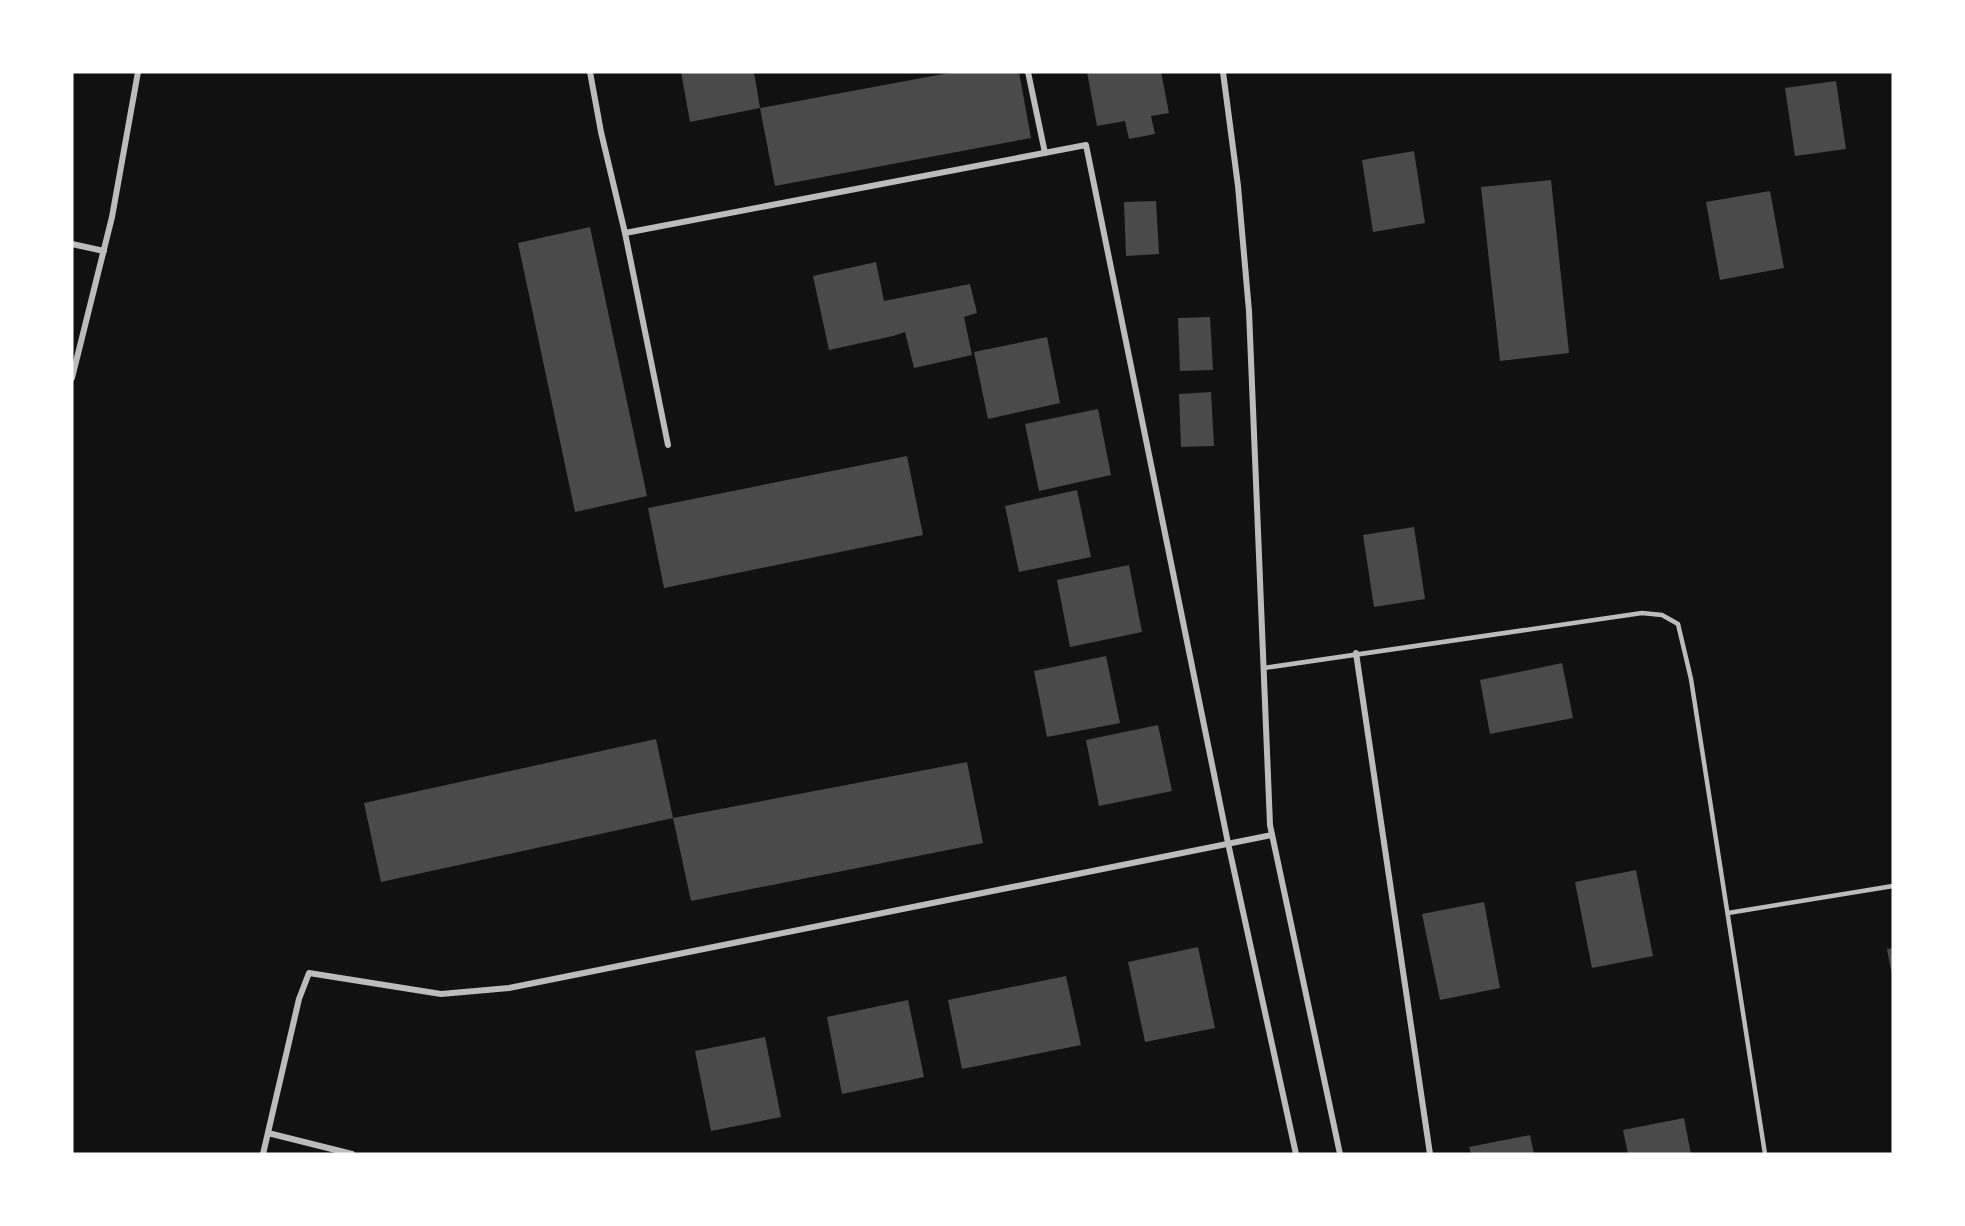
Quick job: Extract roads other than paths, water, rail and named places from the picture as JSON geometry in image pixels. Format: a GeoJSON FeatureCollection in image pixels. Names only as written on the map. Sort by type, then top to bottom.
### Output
{"type":"FeatureCollection","features":[{"type":"Feature","properties":{"kind":"street"},"geometry":{"type":"LineString","coordinates":[[72,378],[112,217],[138,72]]}},
{"type":"Feature","properties":{"kind":"street"},"geometry":{"type":"LineString","coordinates":[[590,72],[669,445]]}},
{"type":"Feature","properties":{"kind":"street"},"geometry":{"type":"LineString","coordinates":[[1028,72],[1045,153]]}},
{"type":"Feature","properties":{"kind":"street"},"geometry":{"type":"LineString","coordinates":[[1223,72],[1238,186],[1249,311],[1270,825],[1340,1154]]}},
{"type":"Feature","properties":{"kind":"street"},"geometry":{"type":"LineString","coordinates":[[625,233],[1086,145],[1228,843],[1296,1154]]}},
{"type":"Feature","properties":{"kind":"street"},"geometry":{"type":"LineString","coordinates":[[72,244],[104,251]]}},
{"type":"Feature","properties":{"kind":"street"},"geometry":{"type":"LineString","coordinates":[[1356,653],[1430,1154]]}},
{"type":"Feature","properties":{"kind":"street"},"geometry":{"type":"LineString","coordinates":[[263,1154],[299,999],[309,974],[441,994],[509,988],[1272,835]]}},
{"type":"Feature","properties":{"kind":"street"},"geometry":{"type":"LineString","coordinates":[[268,1133],[352,1154]]}},
{"type":"Feature","properties":{"kind":"lane"},"geometry":{"type":"LineString","coordinates":[[1264,668],[1642,613],[1662,615],[1678,624],[1691,679],[1765,1154]]}},
{"type":"Feature","properties":{"kind":"lane"},"geometry":{"type":"LineString","coordinates":[[1728,913],[1893,886]]}}]}
